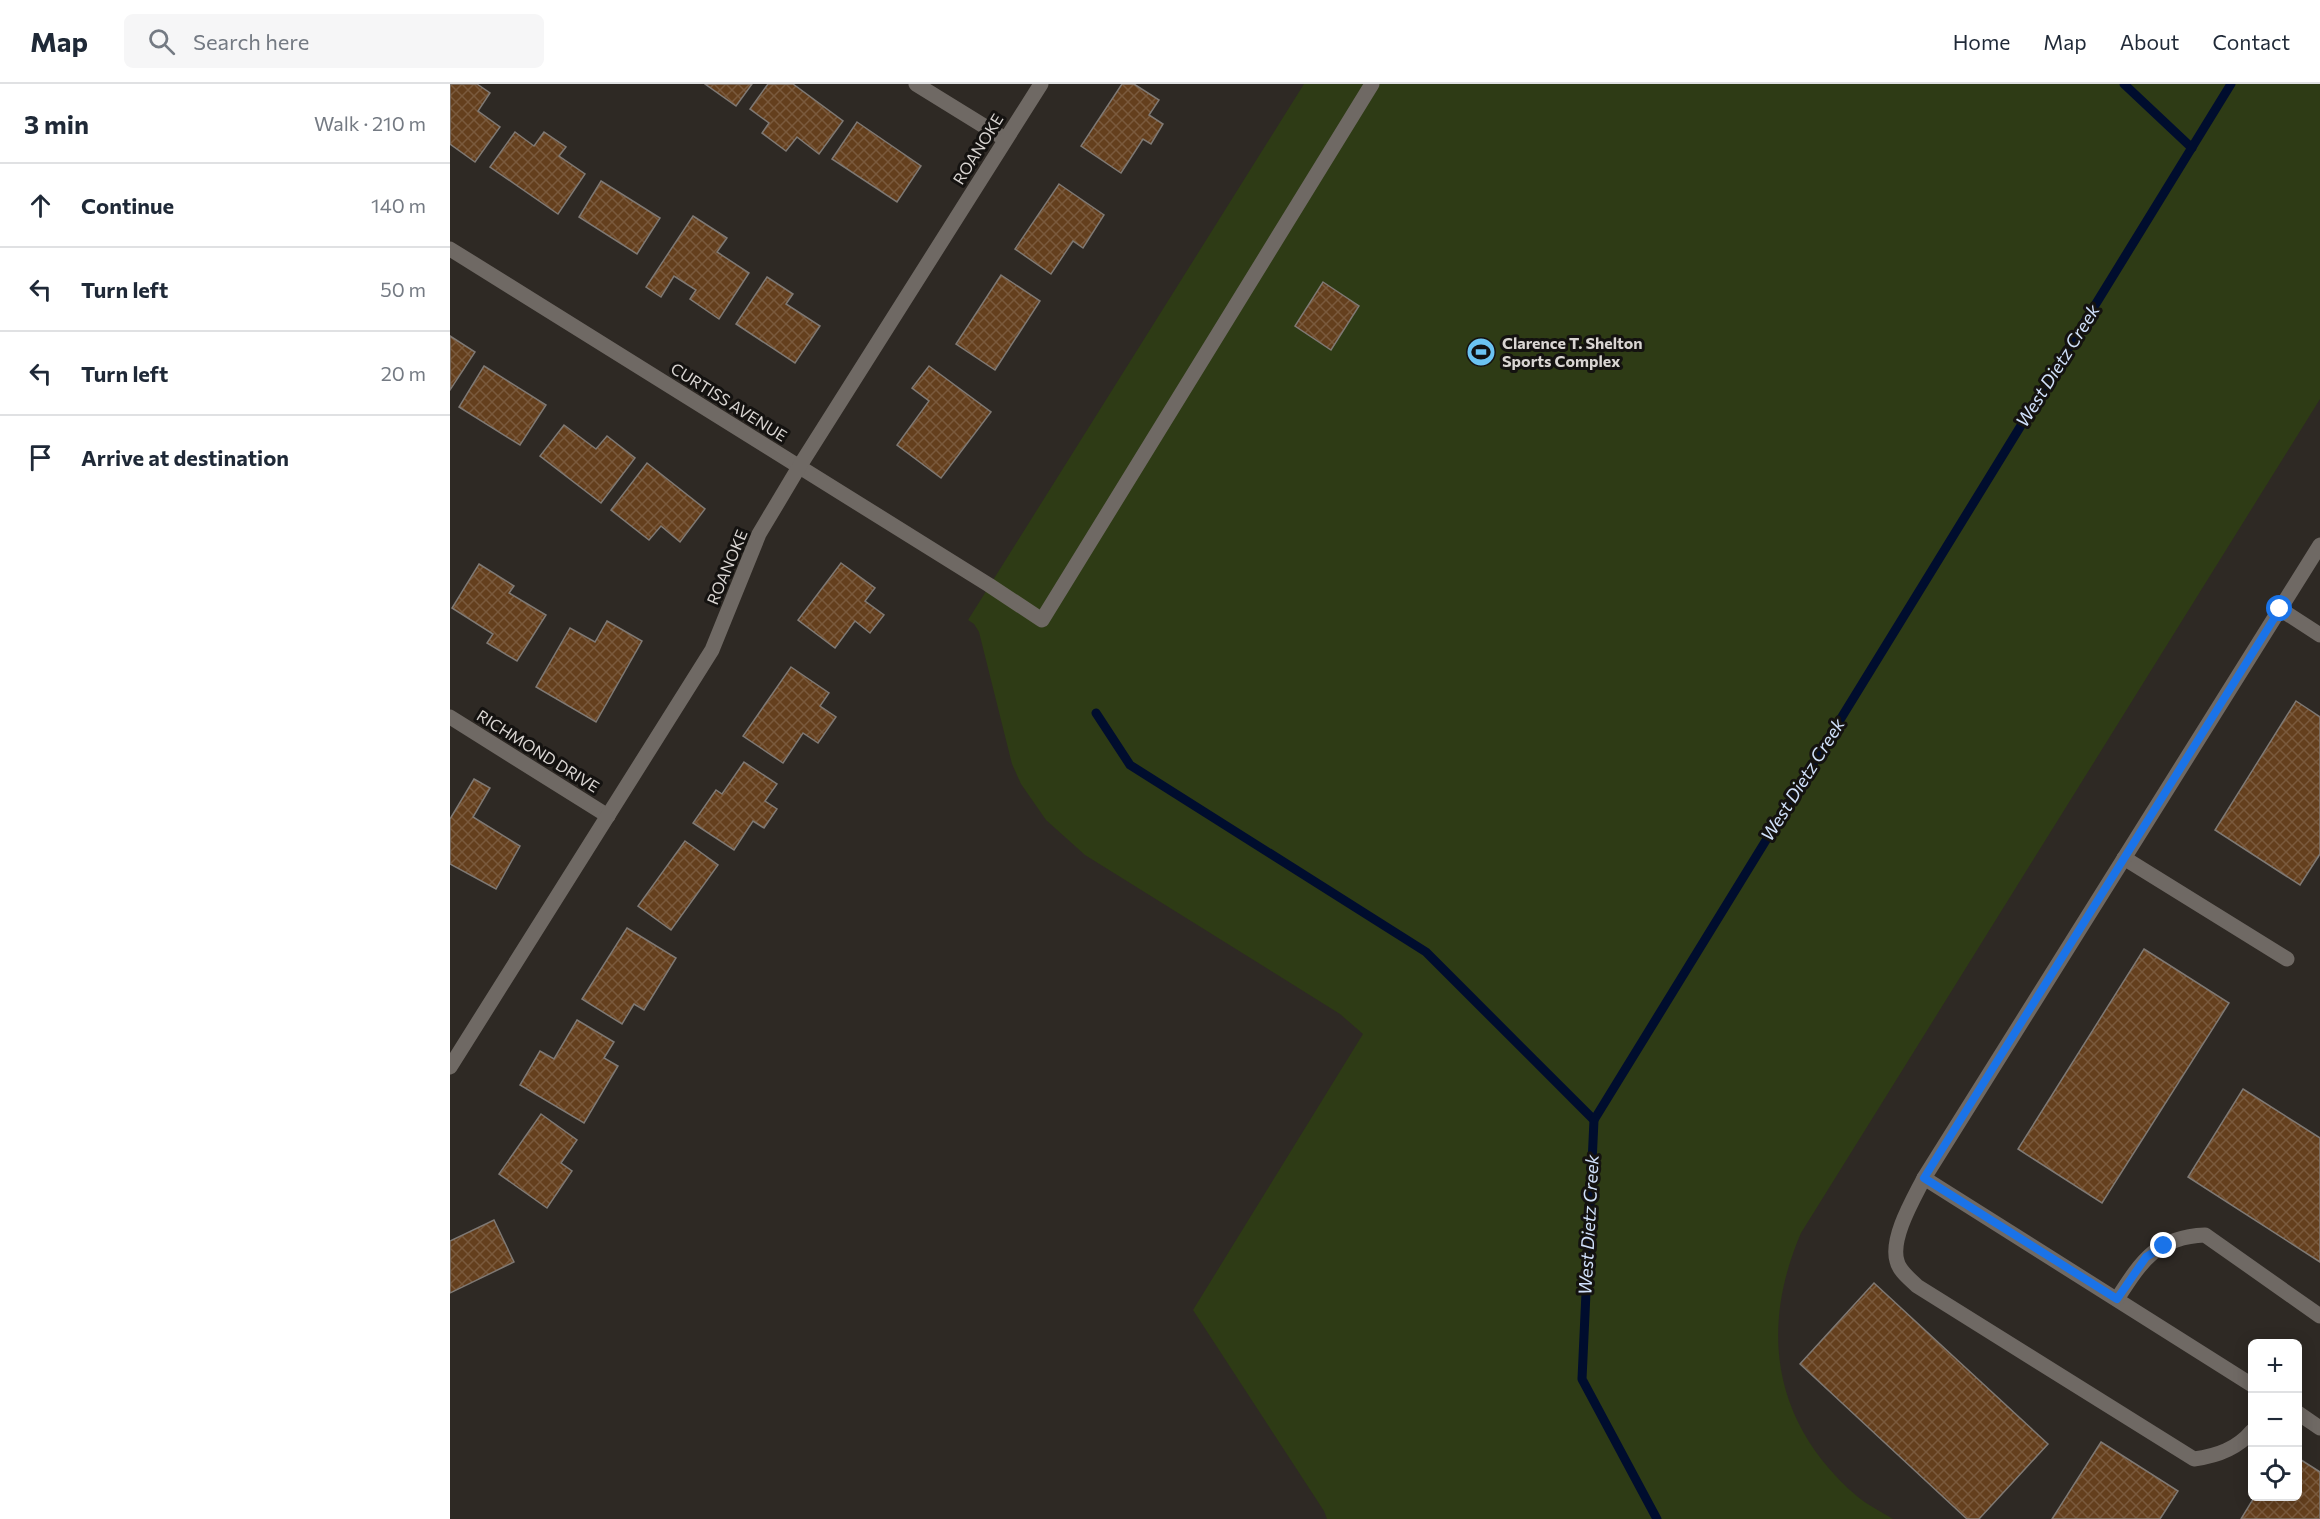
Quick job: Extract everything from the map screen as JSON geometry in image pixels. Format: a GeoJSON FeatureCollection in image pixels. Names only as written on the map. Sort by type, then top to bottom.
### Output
{"type":"FeatureCollection","features":[{"type":"Feature","properties":{"kind":"street"},"geometry":{"type":"LineString","coordinates":[[916,84],[1005,139]]}},
{"type":"Feature","properties":{"kind":"street","name":"ROANOKE"},"geometry":{"type":"LineString","coordinates":[[450,1067],[712,650],[759,534],[799,467],[1041,84]]}},
{"type":"Feature","properties":{"kind":"street","name":"CURTISS AVENUE"},"geometry":{"type":"LineString","coordinates":[[450,249],[1042,620],[1372,84]]}},
{"type":"Feature","properties":{"kind":"street"},"geometry":{"type":"LineString","coordinates":[[2248,1435],[2235,1446],[2215,1456],[2194,1459],[1917,1286],[1902,1271],[1896,1260],[1898,1236],[1905,1215],[1924,1178],[2320,545]]}},
{"type":"Feature","properties":{"kind":"street"},"geometry":{"type":"LineString","coordinates":[[2280,609],[2320,635]]}},
{"type":"Feature","properties":{"kind":"street","name":"RICHMOND DRIVE"},"geometry":{"type":"LineString","coordinates":[[450,717],[608,816]]}},
{"type":"Feature","properties":{"kind":"street"},"geometry":{"type":"LineString","coordinates":[[2124,858],[2287,959]]}},
{"type":"Feature","properties":{"kind":"street"},"geometry":{"type":"LineString","coordinates":[[1924,1178],[2248,1382]]}},
{"type":"Feature","properties":{"kind":"street"},"geometry":{"type":"LineString","coordinates":[[2117,1299],[2146,1257],[2184,1236],[2205,1235],[2320,1316]]}},
{"type":"Feature","properties":{"kind":"street"},"geometry":{"type":"LineString","coordinates":[[2302,1415],[2318,1423]]}},
{"type":"Feature","properties":{"kind":"green space"},"geometry":{"type":"Polygon","coordinates":[[[1304,84],[2320,84],[2320,399],[1801,1233],[1788,1270],[1780,1306],[1778,1342],[1782,1376],[1792,1409],[1808,1440],[1830,1469],[1858,1497],[1893,1519],[1327,1519],[1193,1310],[1363,1034],[1340,1014],[1085,855],[1046,820],[1021,784],[1012,764],[979,632],[968,620],[1304,84]]]}},
{"type":"Feature","properties":{"kind":"building"},"geometry":{"type":"Polygon","coordinates":[[[450,84],[477,84],[490,93],[478,111],[500,127],[475,162],[450,144],[450,84]]]}},
{"type":"Feature","properties":{"kind":"building"},"geometry":{"type":"Polygon","coordinates":[[[705,84],[752,84],[736,106],[705,84]]]}},
{"type":"Feature","properties":{"kind":"building"},"geometry":{"type":"Polygon","coordinates":[[[768,84],[793,84],[843,121],[819,154],[797,137],[786,151],[762,133],[769,123],[750,109],[768,84]]]}},
{"type":"Feature","properties":{"kind":"building"},"geometry":{"type":"Polygon","coordinates":[[[1122,84],[1134,84],[1159,100],[1149,115],[1163,124],[1151,144],[1143,139],[1121,173],[1081,146],[1122,84]]]}},
{"type":"Feature","properties":{"kind":"building"},"geometry":{"type":"Polygon","coordinates":[[[857,122],[921,166],[897,202],[832,159],[857,122]]]}},
{"type":"Feature","properties":{"kind":"building"},"geometry":{"type":"Polygon","coordinates":[[[515,132],[534,146],[544,132],[566,147],[559,156],[585,174],[558,214],[490,167],[515,132]]]}},
{"type":"Feature","properties":{"kind":"building"},"geometry":{"type":"Polygon","coordinates":[[[601,181],[660,218],[637,254],[579,217],[601,181]]]}},
{"type":"Feature","properties":{"kind":"building"},"geometry":{"type":"Polygon","coordinates":[[[1059,184],[1104,215],[1083,248],[1073,241],[1051,274],[1015,249],[1059,184]]]}},
{"type":"Feature","properties":{"kind":"building"},"geometry":{"type":"Polygon","coordinates":[[[693,216],[727,238],[717,252],[749,273],[719,319],[690,299],[696,290],[674,276],[661,297],[646,287],[693,216]]]}},
{"type":"Feature","properties":{"kind":"building"},"geometry":{"type":"Polygon","coordinates":[[[1001,275],[1040,301],[995,370],[956,344],[1001,275]]]}},
{"type":"Feature","properties":{"kind":"building"},"geometry":{"type":"Polygon","coordinates":[[[767,277],[793,294],[786,304],[820,326],[795,363],[736,324],[767,277]]]}},
{"type":"Feature","properties":{"kind":"building"},"geometry":{"type":"Polygon","coordinates":[[[1323,282],[1359,306],[1331,350],[1295,326],[1323,282]]]}},
{"type":"Feature","properties":{"kind":"building"},"geometry":{"type":"Polygon","coordinates":[[[450,336],[475,352],[450,390],[450,336]]]}},
{"type":"Feature","properties":{"kind":"building"},"geometry":{"type":"Polygon","coordinates":[[[484,366],[546,405],[520,445],[459,407],[484,366]]]}},
{"type":"Feature","properties":{"kind":"building"},"geometry":{"type":"Polygon","coordinates":[[[929,366],[991,412],[941,478],[897,445],[929,401],[912,388],[929,366]]]}},
{"type":"Feature","properties":{"kind":"building"},"geometry":{"type":"Polygon","coordinates":[[[564,425],[596,449],[607,436],[635,458],[601,503],[540,456],[564,425]]]}},
{"type":"Feature","properties":{"kind":"building"},"geometry":{"type":"Polygon","coordinates":[[[647,463],[705,509],[680,542],[661,526],[649,540],[611,510],[647,463]]]}},
{"type":"Feature","properties":{"kind":"building"},"geometry":{"type":"Polygon","coordinates":[[[841,563],[875,588],[865,601],[884,615],[870,633],[855,621],[835,648],[798,620],[841,563]]]}},
{"type":"Feature","properties":{"kind":"building"},"geometry":{"type":"Polygon","coordinates":[[[479,564],[514,586],[509,593],[546,615],[517,661],[487,643],[493,634],[452,608],[479,564]]]}},
{"type":"Feature","properties":{"kind":"building"},"geometry":{"type":"Polygon","coordinates":[[[607,621],[642,641],[596,722],[536,687],[570,628],[595,642],[607,621]]]}},
{"type":"Feature","properties":{"kind":"building"},"geometry":{"type":"Polygon","coordinates":[[[791,667],[829,693],[820,706],[836,717],[818,743],[803,733],[783,763],[743,736],[791,667]]]}},
{"type":"Feature","properties":{"kind":"building"},"geometry":{"type":"Polygon","coordinates":[[[2296,701],[2320,717],[2320,854],[2300,885],[2215,830],[2296,701]]]}},
{"type":"Feature","properties":{"kind":"building"},"geometry":{"type":"Polygon","coordinates":[[[744,762],[777,784],[765,801],[777,809],[764,828],[753,821],[734,850],[693,823],[716,790],[722,794],[744,762]]]}},
{"type":"Feature","properties":{"kind":"building"},"geometry":{"type":"Polygon","coordinates":[[[474,779],[490,788],[473,817],[520,846],[496,889],[450,864],[450,819],[474,779]]]}},
{"type":"Feature","properties":{"kind":"building"},"geometry":{"type":"Polygon","coordinates":[[[685,841],[718,865],[671,930],[638,906],[685,841]]]}},
{"type":"Feature","properties":{"kind":"building"},"geometry":{"type":"Polygon","coordinates":[[[627,928],[676,958],[644,1010],[634,1004],[622,1024],[582,999],[627,928]]]}},
{"type":"Feature","properties":{"kind":"building"},"geometry":{"type":"Polygon","coordinates":[[[2144,949],[2229,1003],[2102,1203],[2018,1149],[2144,949]]]}},
{"type":"Feature","properties":{"kind":"building"},"geometry":{"type":"Polygon","coordinates":[[[577,1020],[614,1042],[604,1058],[618,1066],[584,1123],[520,1085],[540,1051],[554,1059],[577,1020]]]}},
{"type":"Feature","properties":{"kind":"building"},"geometry":{"type":"Polygon","coordinates":[[[2243,1089],[2320,1138],[2320,1262],[2188,1177],[2243,1089]]]}},
{"type":"Feature","properties":{"kind":"building"},"geometry":{"type":"Polygon","coordinates":[[[541,1114],[577,1140],[561,1163],[572,1171],[547,1208],[499,1174],[541,1114]]]}},
{"type":"Feature","properties":{"kind":"building"},"geometry":{"type":"Polygon","coordinates":[[[494,1220],[514,1262],[450,1293],[450,1241],[494,1220]]]}},
{"type":"Feature","properties":{"kind":"building"},"geometry":{"type":"Polygon","coordinates":[[[1874,1283],[2048,1444],[1979,1519],[1967,1519],[1800,1364],[1874,1283]]]}},
{"type":"Feature","properties":{"kind":"building"},"geometry":{"type":"Polygon","coordinates":[[[2101,1442],[2178,1491],[2160,1519],[2052,1519],[2101,1442]]]}},
{"type":"Feature","properties":{"kind":"building"},"geometry":{"type":"Polygon","coordinates":[[[2302,1461],[2320,1472],[2320,1519],[2241,1519],[2252,1501],[2302,1501],[2302,1461]]]}},
{"type":"Feature","properties":{"kind":"waterway"},"geometry":{"type":"LineString","coordinates":[[2124,84],[2192,148]]}},
{"type":"Feature","properties":{"kind":"waterway","name":"West Dietz Creek"},"geometry":{"type":"LineString","coordinates":[[1657,1519],[1582,1379],[1594,1120],[2231,84]]}},
{"type":"Feature","properties":{"kind":"waterway"},"geometry":{"type":"LineString","coordinates":[[1096,713],[1130,765],[1426,952],[1594,1120]]}},
{"type":"Feature","properties":{"kind":"place","name":"Clarence T. Shelton Sports Complex"},"geometry":{"type":"Point","coordinates":[1481,352]}},
{"type":"Feature","properties":{"kind":"route"},"geometry":{"type":"LineString","coordinates":[[2164,1246],[2146,1257],[2117,1299],[1924,1178],[2280,609]]}}]}
